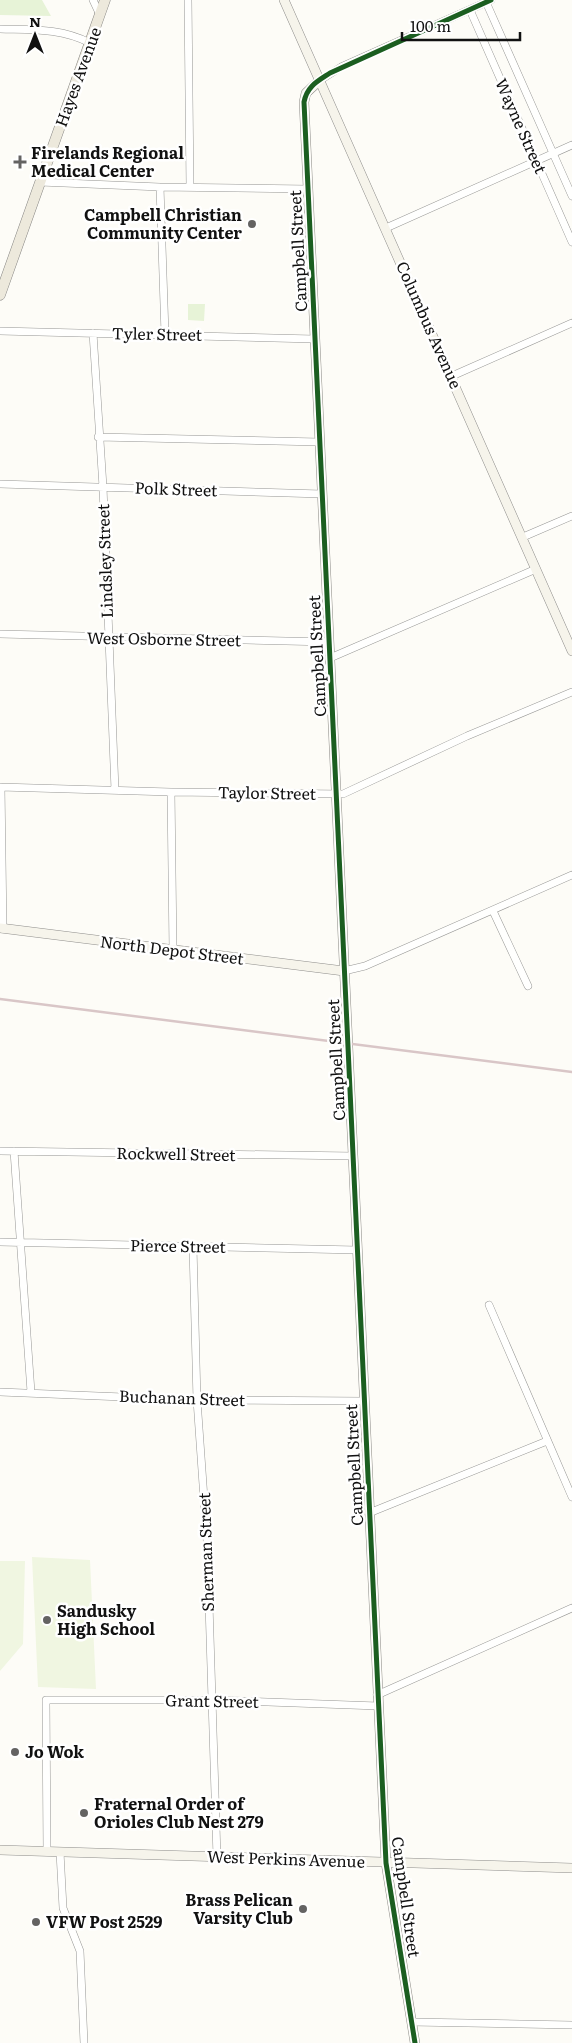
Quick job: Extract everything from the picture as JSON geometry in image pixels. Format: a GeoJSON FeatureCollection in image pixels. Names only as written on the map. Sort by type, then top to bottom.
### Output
{"type":"FeatureCollection","features":[{"type":"Feature","properties":{"kind":"main road","name":"Hayes Avenue"},"geometry":{"type":"LineString","coordinates":[[0,295],[105,0]]}},
{"type":"Feature","properties":{"kind":"street"},"geometry":{"type":"LineString","coordinates":[[93,0],[100,15]]}},
{"type":"Feature","properties":{"kind":"street"},"geometry":{"type":"LineString","coordinates":[[188,0],[190,187]]}},
{"type":"Feature","properties":{"kind":"street","name":"Columbus Avenue"},"geometry":{"type":"LineString","coordinates":[[284,0],[452,376],[572,651]]}},
{"type":"Feature","properties":{"kind":"street"},"geometry":{"type":"LineString","coordinates":[[319,81],[341,67],[470,10],[477,3],[488,1]]}},
{"type":"Feature","properties":{"kind":"street","name":"Wayne Street"},"geometry":{"type":"LineString","coordinates":[[488,1],[572,196]]}},
{"type":"Feature","properties":{"kind":"street","name":"Wayne Street"},"geometry":{"type":"LineString","coordinates":[[470,10],[572,242]]}},
{"type":"Feature","properties":{"kind":"street"},"geometry":{"type":"LineString","coordinates":[[0,29],[57,31],[74,35],[90,44]]}},
{"type":"Feature","properties":{"kind":"street","name":"Campbell Street"},"geometry":{"type":"LineString","coordinates":[[319,81],[306,93],[304,102],[363,1401],[386,1863],[415,2043]]}},
{"type":"Feature","properties":{"kind":"street"},"geometry":{"type":"LineString","coordinates":[[386,228],[572,145]]}},
{"type":"Feature","properties":{"kind":"street"},"geometry":{"type":"LineString","coordinates":[[40,182],[160,187],[308,189]]}},
{"type":"Feature","properties":{"kind":"street"},"geometry":{"type":"LineString","coordinates":[[160,187],[165,334]]}},
{"type":"Feature","properties":{"kind":"street"},"geometry":{"type":"LineString","coordinates":[[452,376],[572,322]]}},
{"type":"Feature","properties":{"kind":"street","name":"Tyler Street"},"geometry":{"type":"LineString","coordinates":[[0,331],[314,339]]}},
{"type":"Feature","properties":{"kind":"street","name":"Lindsley Street"},"geometry":{"type":"LineString","coordinates":[[93,333],[102,487],[115,790]]}},
{"type":"Feature","properties":{"kind":"street"},"geometry":{"type":"LineString","coordinates":[[98,437],[319,442]]}},
{"type":"Feature","properties":{"kind":"street","name":"Polk Street"},"geometry":{"type":"LineString","coordinates":[[0,484],[322,494]]}},
{"type":"Feature","properties":{"kind":"street"},"geometry":{"type":"LineString","coordinates":[[523,537],[572,516]]}},
{"type":"Feature","properties":{"kind":"street"},"geometry":{"type":"LineString","coordinates":[[330,658],[536,569]]}},
{"type":"Feature","properties":{"kind":"street","name":"West Osborne Street"},"geometry":{"type":"LineString","coordinates":[[0,634],[329,642]]}},
{"type":"Feature","properties":{"kind":"street","name":"Taylor Street"},"geometry":{"type":"LineString","coordinates":[[1,787],[171,792],[343,794],[467,736],[572,692]]}},
{"type":"Feature","properties":{"kind":"street"},"geometry":{"type":"LineString","coordinates":[[1,787],[1,929]]}},
{"type":"Feature","properties":{"kind":"street"},"geometry":{"type":"LineString","coordinates":[[171,792],[174,950]]}},
{"type":"Feature","properties":{"kind":"street"},"geometry":{"type":"LineString","coordinates":[[344,970],[364,966],[572,876]]}},
{"type":"Feature","properties":{"kind":"street"},"geometry":{"type":"LineString","coordinates":[[493,911],[528,986]]}},
{"type":"Feature","properties":{"kind":"street","name":"North Depot Street"},"geometry":{"type":"LineString","coordinates":[[1,929],[344,970]]}},
{"type":"Feature","properties":{"kind":"street","name":"Rockwell Street"},"geometry":{"type":"LineString","coordinates":[[0,1150],[353,1156]]}},
{"type":"Feature","properties":{"kind":"street"},"geometry":{"type":"LineString","coordinates":[[14,1151],[31,1392]]}},
{"type":"Feature","properties":{"kind":"street","name":"Pierce Street"},"geometry":{"type":"LineString","coordinates":[[0,1242],[357,1250]]}},
{"type":"Feature","properties":{"kind":"street","name":"Sherman Street"},"geometry":{"type":"LineString","coordinates":[[193,1247],[197,1400],[206,1541],[217,1856]]}},
{"type":"Feature","properties":{"kind":"street"},"geometry":{"type":"LineString","coordinates":[[489,1305],[572,1498]]}},
{"type":"Feature","properties":{"kind":"street","name":"Buchanan Street"},"geometry":{"type":"LineString","coordinates":[[0,1392],[197,1400],[363,1401]]}},
{"type":"Feature","properties":{"kind":"street"},"geometry":{"type":"LineString","coordinates":[[369,1513],[548,1441]]}},
{"type":"Feature","properties":{"kind":"street"},"geometry":{"type":"LineString","coordinates":[[378,1695],[572,1608]]}},
{"type":"Feature","properties":{"kind":"street","name":"Grant Street"},"geometry":{"type":"LineString","coordinates":[[47,1852],[46,1700],[211,1700],[378,1706]]}},
{"type":"Feature","properties":{"kind":"street","name":"West Perkins Avenue"},"geometry":{"type":"LineString","coordinates":[[0,1850],[572,1868]]}},
{"type":"Feature","properties":{"kind":"street"},"geometry":{"type":"LineString","coordinates":[[60,1852],[63,1908],[80,1951],[84,2043]]}},
{"type":"Feature","properties":{"kind":"street"},"geometry":{"type":"LineString","coordinates":[[412,2022],[572,2025]]}},
{"type":"Feature","properties":{"kind":"green space"},"geometry":{"type":"Polygon","coordinates":[[[0,0],[42,0],[51,16],[0,15],[0,0]]]}},
{"type":"Feature","properties":{"kind":"green space"},"geometry":{"type":"Polygon","coordinates":[[[188,304],[205,304],[204,321],[188,320],[188,304]]]}},
{"type":"Feature","properties":{"kind":"green space"},"geometry":{"type":"Polygon","coordinates":[[[32,1557],[90,1560],[96,1689],[38,1687],[32,1557]]]}},
{"type":"Feature","properties":{"kind":"green space"},"geometry":{"type":"Polygon","coordinates":[[[0,1561],[25,1561],[23,1644],[0,1671],[0,1561]]]}},
{"type":"Feature","properties":{"kind":"railway"},"geometry":{"type":"LineString","coordinates":[[0,999],[572,1072]]}},
{"type":"Feature","properties":{"kind":"cycle path"},"geometry":{"type":"LineString","coordinates":[[415,2043],[386,1863],[304,102],[310,88],[330,73],[491,0]]}},
{"type":"Feature","properties":{"kind":"place","name":"Firelands Regional Medical Center"},"geometry":{"type":"Point","coordinates":[20,162]}},
{"type":"Feature","properties":{"kind":"place","name":"Campbell Christian Community Center"},"geometry":{"type":"Point","coordinates":[252,224]}},
{"type":"Feature","properties":{"kind":"place","name":"Sandusky High School"},"geometry":{"type":"Point","coordinates":[47,1620]}},
{"type":"Feature","properties":{"kind":"place","name":"Jo Wok"},"geometry":{"type":"Point","coordinates":[15,1752]}},
{"type":"Feature","properties":{"kind":"place","name":"Fraternal Order of Orioles Club Nest 279"},"geometry":{"type":"Point","coordinates":[84,1813]}},
{"type":"Feature","properties":{"kind":"place","name":"Brass Pelican Varsity Club"},"geometry":{"type":"Point","coordinates":[303,1909]}},
{"type":"Feature","properties":{"kind":"place","name":"VFW Post 2529"},"geometry":{"type":"Point","coordinates":[36,1922]}}]}
